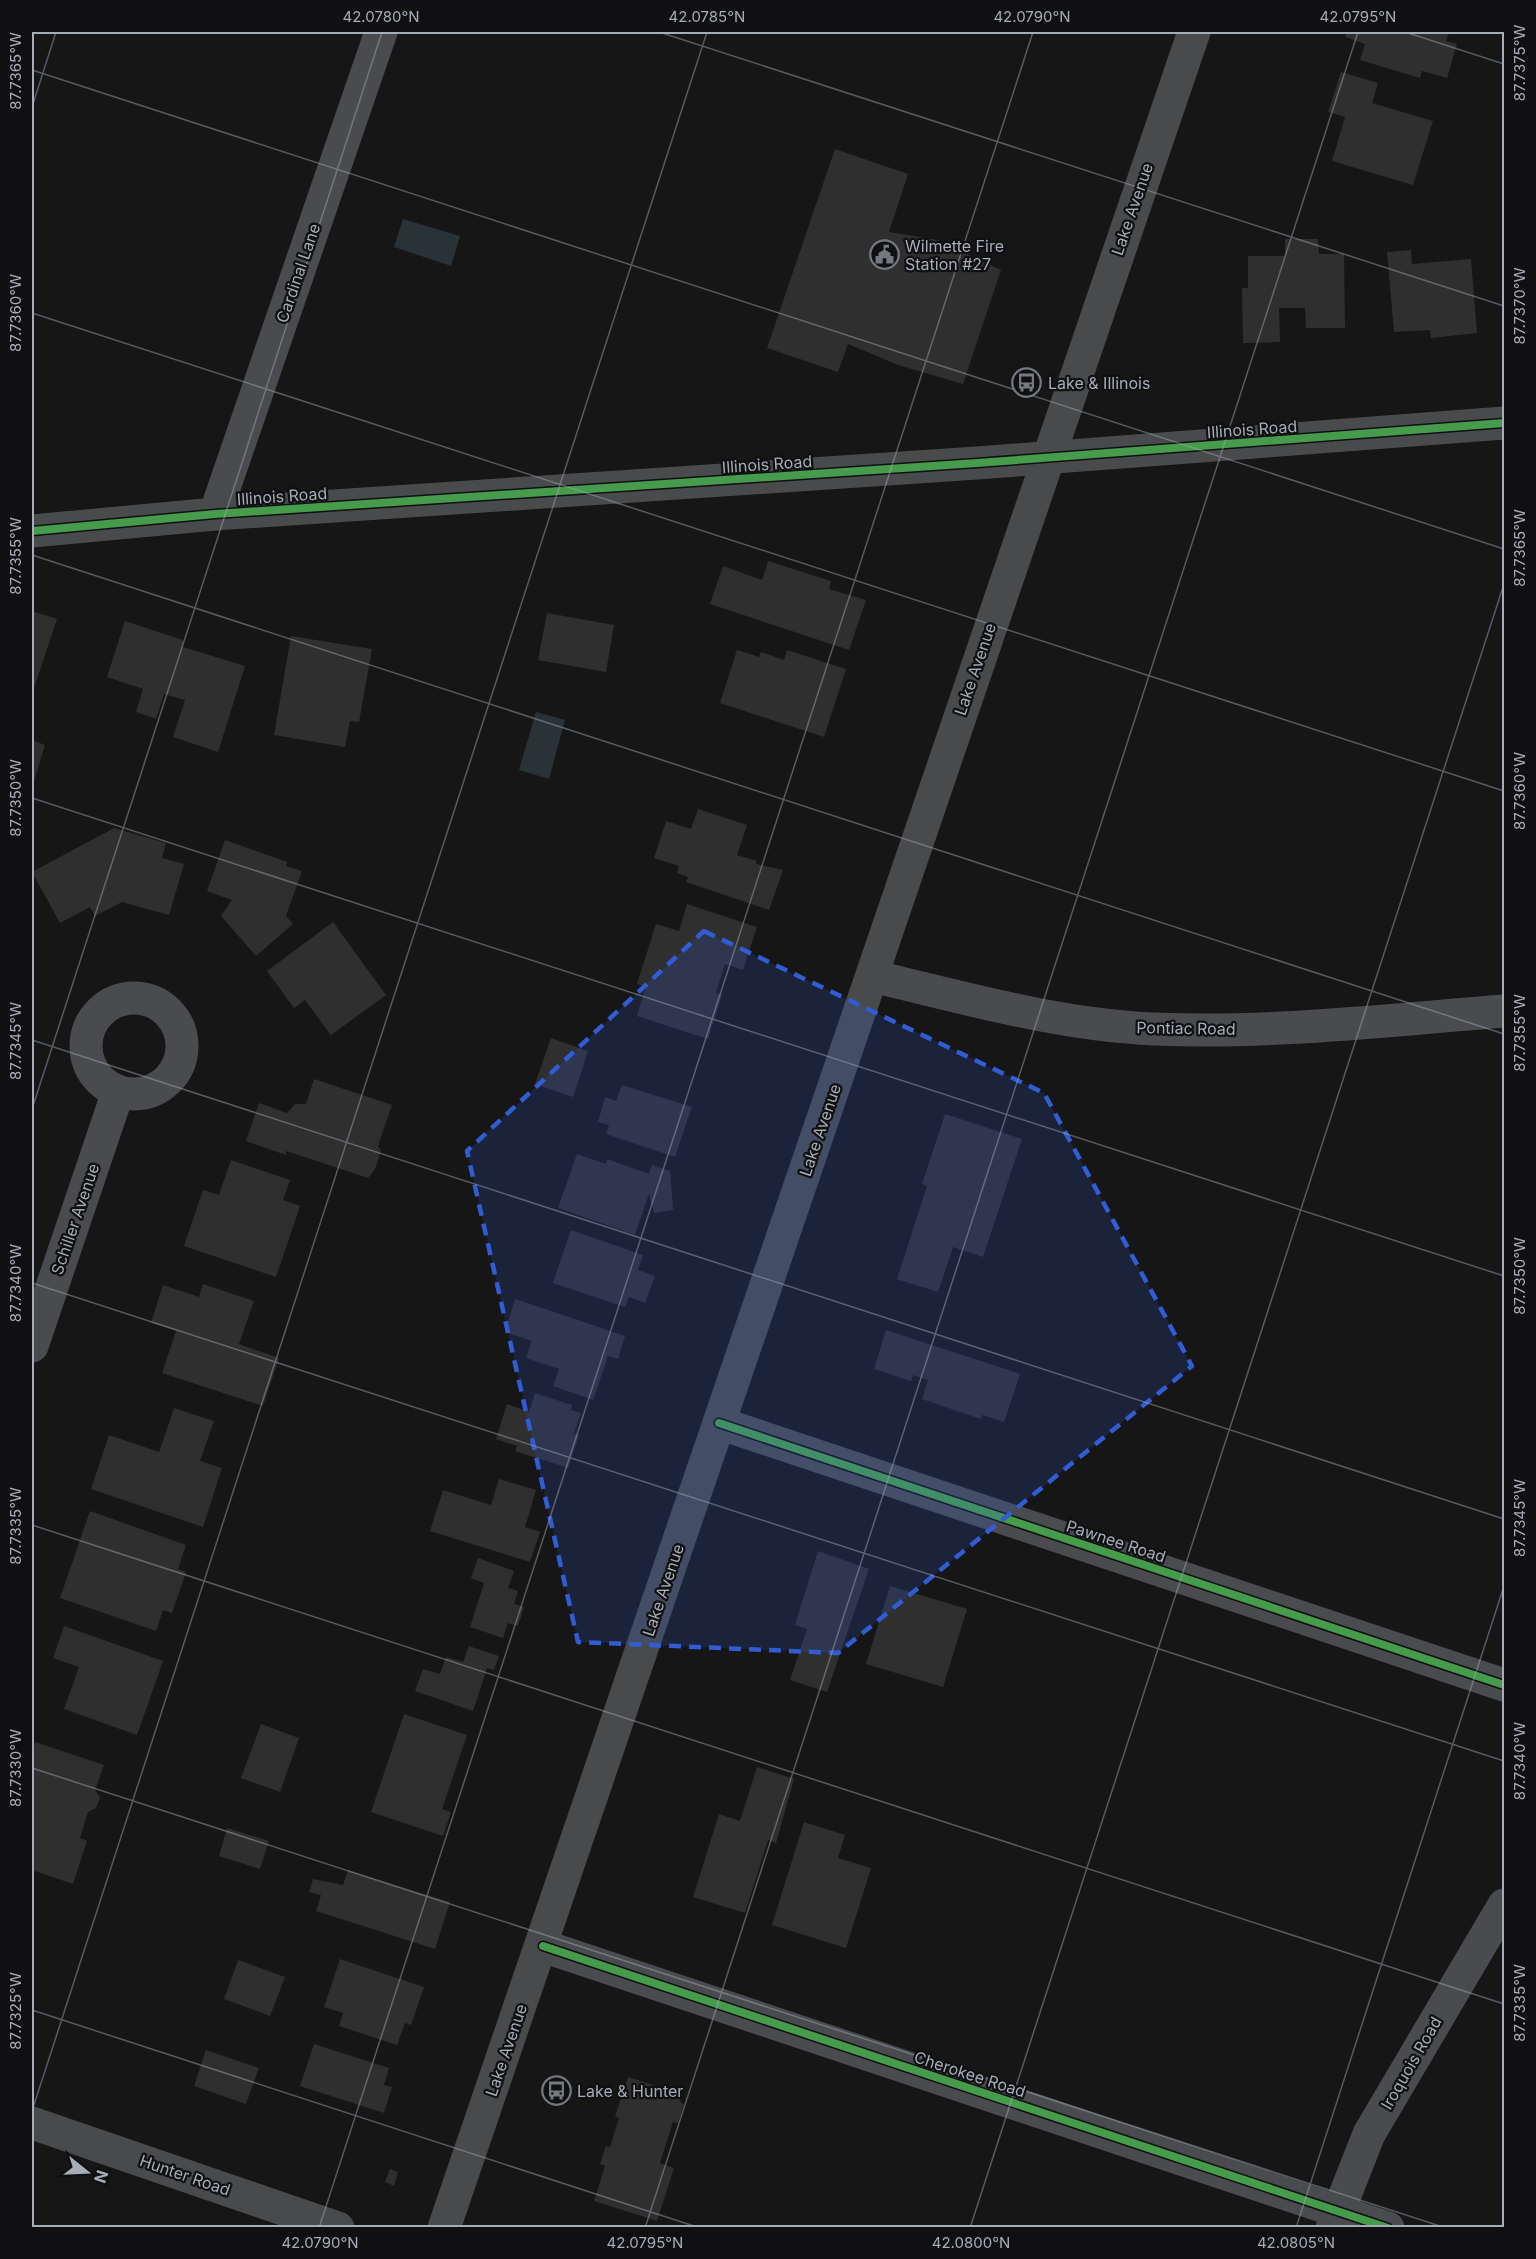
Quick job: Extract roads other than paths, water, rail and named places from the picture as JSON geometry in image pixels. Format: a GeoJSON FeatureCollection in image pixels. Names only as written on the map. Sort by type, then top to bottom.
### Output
{"type":"FeatureCollection","features":[{"type":"Feature","properties":{"kind":"main road","name":"Lake Avenue"},"geometry":{"type":"LineString","coordinates":[[444,2228],[543,1946],[1046,458],[1194,32]]}},
{"type":"Feature","properties":{"kind":"main road","name":"Illinois Road"},"geometry":{"type":"LineString","coordinates":[[32,531],[214,514],[1046,458],[1504,423]]}},
{"type":"Feature","properties":{"kind":"main road","name":"Hunter Road"},"geometry":{"type":"LineString","coordinates":[[32,2123],[338,2228]]}},
{"type":"Feature","properties":{"kind":"street","name":"Cardinal Lane"},"geometry":{"type":"LineString","coordinates":[[214,514],[381,32]]}},
{"type":"Feature","properties":{"kind":"street","name":"Pontiac Road"},"geometry":{"type":"LineString","coordinates":[[872,976],[1010,1010],[1153,1029],[1304,1027],[1504,1011]]}},
{"type":"Feature","properties":{"kind":"street","name":"Schiller Avenue"},"geometry":{"type":"LineString","coordinates":[[32,1346],[118,1092]]}},
{"type":"Feature","properties":{"kind":"street","name":"Pawnee Road"},"geometry":{"type":"LineString","coordinates":[[719,1423],[1504,1685]]}},
{"type":"Feature","properties":{"kind":"street","name":"Iroquois Road"},"geometry":{"type":"LineString","coordinates":[[1334,2219],[1369,2134],[1504,1905]]}},
{"type":"Feature","properties":{"kind":"street","name":"Cherokee Road"},"geometry":{"type":"LineString","coordinates":[[543,1946],[1334,2219],[1388,2228]]}},
{"type":"Feature","properties":{"kind":"place","name":"Wilmette Fire Station #27"},"geometry":{"type":"Point","coordinates":[884,255]}},
{"type":"Feature","properties":{"kind":"place","name":"Lake & Illinois"},"geometry":{"type":"Point","coordinates":[1027,383]}},
{"type":"Feature","properties":{"kind":"place","name":"Lake & Hunter"},"geometry":{"type":"Point","coordinates":[556,2091]}}]}
